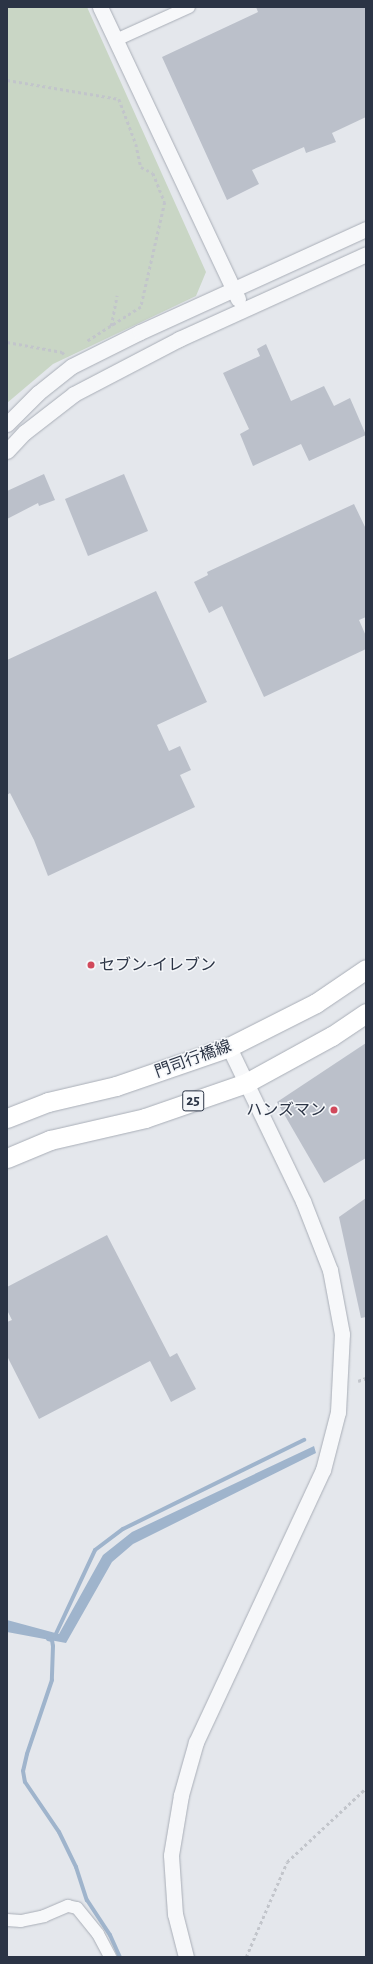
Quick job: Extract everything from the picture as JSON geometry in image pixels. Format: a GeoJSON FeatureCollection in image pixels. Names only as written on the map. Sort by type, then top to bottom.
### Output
{"type":"FeatureCollection","features":[{"type":"Feature","properties":{"kind":"main road","name":"門司行橋線"},"geometry":{"type":"LineString","coordinates":[[7,1118],[48,1102],[116,1086],[229,1047],[316,1003],[366,969]]}},
{"type":"Feature","properties":{"kind":"main road","name":"25"},"geometry":{"type":"LineString","coordinates":[[7,1158],[50,1140],[145,1118],[246,1083],[332,1036],[366,1013]]}},
{"type":"Feature","properties":{"kind":"street"},"geometry":{"type":"LineString","coordinates":[[100,7],[243,311]]}},
{"type":"Feature","properties":{"kind":"street"},"geometry":{"type":"LineString","coordinates":[[116,40],[189,7]]}},
{"type":"Feature","properties":{"kind":"street"},"geometry":{"type":"LineString","coordinates":[[7,424],[69,361],[234,291],[366,229]]}},
{"type":"Feature","properties":{"kind":"street"},"geometry":{"type":"LineString","coordinates":[[7,451],[25,432],[74,394],[179,339],[366,254]]}},
{"type":"Feature","properties":{"kind":"street"},"geometry":{"type":"LineString","coordinates":[[186,1957],[175,1914],[171,1855],[185,1780],[196,1742],[323,1470],[338,1412],[342,1334],[330,1270],[303,1201],[229,1047]]}},
{"type":"Feature","properties":{"kind":"street"},"geometry":{"type":"LineString","coordinates":[[7,1920],[22,1921],[44,1916],[68,1906],[77,1908],[98,1934],[110,1957]]}},
{"type":"Feature","properties":{"kind":"path"},"geometry":{"type":"LineString","coordinates":[[7,80],[119,99],[136,144],[141,167],[154,173],[165,202],[141,307],[85,342]]}},
{"type":"Feature","properties":{"kind":"path"},"geometry":{"type":"LineString","coordinates":[[112,326],[117,296]]}},
{"type":"Feature","properties":{"kind":"path"},"geometry":{"type":"LineString","coordinates":[[7,342],[62,352],[69,361]]}},
{"type":"Feature","properties":{"kind":"path"},"geometry":{"type":"LineString","coordinates":[[69,361],[72,351]]}},
{"type":"Feature","properties":{"kind":"path"},"geometry":{"type":"LineString","coordinates":[[358,1382],[366,1378]]}},
{"type":"Feature","properties":{"kind":"path"},"geometry":{"type":"LineString","coordinates":[[246,1957],[286,1862],[366,1788]]}},
{"type":"Feature","properties":{"kind":"green space"},"geometry":{"type":"Polygon","coordinates":[[[7,7],[87,7],[206,272],[196,296],[53,364],[7,403],[7,7]]]}},
{"type":"Feature","properties":{"kind":"water"},"geometry":{"type":"Polygon","coordinates":[[[314,1446],[316,1453],[133,1544],[112,1562],[66,1643],[7,1632],[7,1620],[59,1634],[103,1555],[132,1532],[314,1446]]]}},
{"type":"Feature","properties":{"kind":"building"},"geometry":{"type":"Polygon","coordinates":[[[256,7],[366,7],[366,117],[332,133],[336,142],[306,153],[304,147],[252,170],[259,184],[227,200],[162,57],[258,12],[256,7]]]}},
{"type":"Feature","properties":{"kind":"building"},"geometry":{"type":"Polygon","coordinates":[[[266,344],[291,401],[324,386],[334,406],[350,398],[366,435],[309,461],[301,444],[253,466],[240,434],[249,429],[223,373],[260,356],[257,349],[266,344]]]}},
{"type":"Feature","properties":{"kind":"building"},"geometry":{"type":"Polygon","coordinates":[[[44,474],[55,500],[39,506],[38,503],[7,519],[7,491],[44,474]]]}},
{"type":"Feature","properties":{"kind":"building"},"geometry":{"type":"Polygon","coordinates":[[[124,474],[148,531],[88,556],[65,499],[124,474]]]}},
{"type":"Feature","properties":{"kind":"building"},"geometry":{"type":"Polygon","coordinates":[[[354,504],[366,529],[366,617],[359,620],[366,636],[366,649],[264,697],[222,606],[209,613],[194,582],[208,575],[207,572],[354,504]]]}},
{"type":"Feature","properties":{"kind":"building"},"geometry":{"type":"Polygon","coordinates":[[[156,591],[207,702],[157,725],[169,751],[180,746],[191,770],[180,775],[195,807],[48,876],[34,840],[10,793],[7,795],[7,660],[156,591]]]}},
{"type":"Feature","properties":{"kind":"building"},"geometry":{"type":"Polygon","coordinates":[[[366,1043],[366,1158],[324,1183],[277,1102],[366,1043]]]}},
{"type":"Feature","properties":{"kind":"building"},"geometry":{"type":"Polygon","coordinates":[[[366,1198],[366,1317],[361,1318],[339,1217],[366,1198]]]}},
{"type":"Feature","properties":{"kind":"building"},"geometry":{"type":"Polygon","coordinates":[[[107,1235],[170,1357],[177,1353],[196,1389],[171,1402],[150,1361],[39,1419],[7,1356],[7,1322],[12,1320],[7,1310],[7,1287],[107,1235]]]}},
{"type":"Feature","properties":{"kind":"waterway"},"geometry":{"type":"LineString","coordinates":[[54,1638],[95,1550],[123,1529],[304,1440]]}},
{"type":"Feature","properties":{"kind":"waterway"},"geometry":{"type":"LineString","coordinates":[[48,1639],[52,1640],[53,1646],[52,1680],[27,1754],[23,1771],[25,1782],[59,1832],[76,1867],[87,1900],[110,1935],[120,1957]]}},
{"type":"Feature","properties":{"kind":"place","name":"セブン-イレブン"},"geometry":{"type":"Point","coordinates":[91,965]}},
{"type":"Feature","properties":{"kind":"place","name":"ハンズマン"},"geometry":{"type":"Point","coordinates":[334,1110]}}]}
